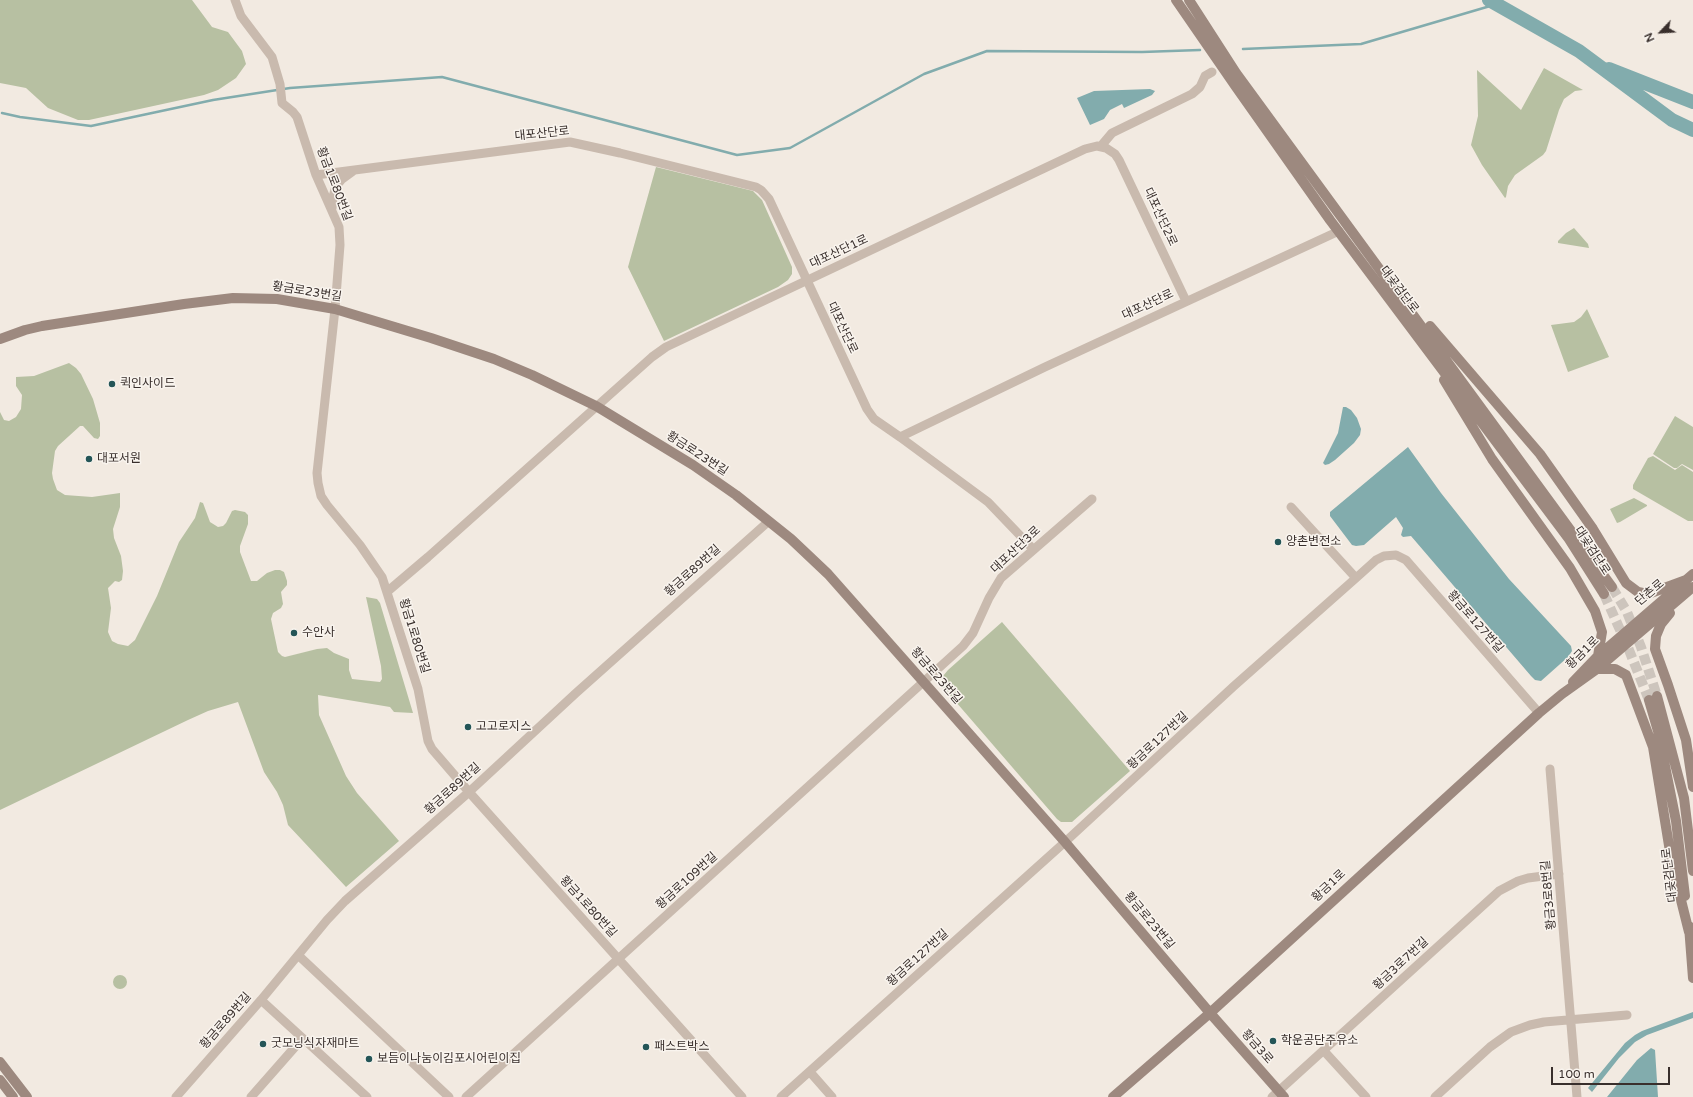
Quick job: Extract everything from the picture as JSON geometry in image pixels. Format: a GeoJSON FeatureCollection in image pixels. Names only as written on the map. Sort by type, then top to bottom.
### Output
{"type":"FeatureCollection","features":[{"type":"Feature","properties":{"kind":"main road","name":"대곶검단로"},"geometry":{"type":"LineString","coordinates":[[1176,0],[1339,231],[1569,539],[1604,594]]}},
{"type":"Feature","properties":{"kind":"main road","name":"대곶검단로"},"geometry":{"type":"LineString","coordinates":[[1189,0],[1236,73],[1374,259],[1612,587]]}},
{"type":"Feature","properties":{"kind":"main road"},"geometry":{"type":"LineString","coordinates":[[1374,259],[1540,454],[1593,529],[1626,583],[1638,592],[1648,594],[1690,583]]}},
{"type":"Feature","properties":{"kind":"main road","name":"황금로23번길"},"geometry":{"type":"LineString","coordinates":[[0,339],[25,330],[42,326],[216,300],[233,298],[277,299],[335,308],[388,323],[494,359],[532,375],[596,406],[693,465],[769,520],[828,574],[1065,842],[1210,1013]]}},
{"type":"Feature","properties":{"kind":"main road"},"geometry":{"type":"LineString","coordinates":[[1412,329],[1492,459],[1570,568],[1595,611],[1602,632],[1598,656]]}},
{"type":"Feature","properties":{"kind":"main road"},"geometry":{"type":"LineString","coordinates":[[1690,583],[1661,624],[1656,636],[1655,649],[1686,740],[1693,786]]}},
{"type":"Feature","properties":{"kind":"main road","name":"단촌로"},"geometry":{"type":"LineString","coordinates":[[1624,632],[1690,583]]}},
{"type":"Feature","properties":{"kind":"main road","name":"단촌로"},"geometry":{"type":"LineString","coordinates":[[1628,643],[1690,583]]}},
{"type":"Feature","properties":{"kind":"main road","name":"황금1로"},"geometry":{"type":"LineString","coordinates":[[1113,1097],[1210,1013],[1562,694],[1598,656],[1624,632]]}},
{"type":"Feature","properties":{"kind":"main road","name":"황금1로"},"geometry":{"type":"LineString","coordinates":[[1562,694],[1598,669],[1628,643]]}},
{"type":"Feature","properties":{"kind":"main road"},"geometry":{"type":"LineString","coordinates":[[1598,669],[1615,669],[1626,675],[1653,747],[1672,864],[1689,932]]}},
{"type":"Feature","properties":{"kind":"main road","name":"대곶검단로"},"geometry":{"type":"LineString","coordinates":[[1693,871],[1684,798],[1653,698],[1676,821],[1693,978]]}},
{"type":"Feature","properties":{"kind":"main road","name":"황금3로"},"geometry":{"type":"LineString","coordinates":[[1210,1013],[1278,1095]]}},
{"type":"Feature","properties":{"kind":"main road"},"geometry":{"type":"LineString","coordinates":[[0,1062],[27,1097]]}},
{"type":"Feature","properties":{"kind":"main road"},"geometry":{"type":"LineString","coordinates":[[0,1080],[13,1097]]}},
{"type":"Feature","properties":{"kind":"street","name":"황금1로80번길"},"geometry":{"type":"LineString","coordinates":[[235,0],[241,16],[272,57],[280,84],[281,100],[297,118],[316,175],[337,220],[340,236],[335,308],[317,474],[318,483],[321,496],[373,562],[388,591],[418,689],[428,741],[432,749],[469,792],[742,1097]]}},
{"type":"Feature","properties":{"kind":"street"},"geometry":{"type":"LineString","coordinates":[[1104,147],[1112,133],[1192,94],[1200,87],[1205,76],[1212,72]]}},
{"type":"Feature","properties":{"kind":"street","name":"대포산단로"},"geometry":{"type":"LineString","coordinates":[[316,175],[563,142],[577,143],[620,153],[746,184],[761,190],[769,199],[870,415],[900,437],[1186,301],[1339,231]]}},
{"type":"Feature","properties":{"kind":"street","name":"대포산단1로"},"geometry":{"type":"LineString","coordinates":[[596,406],[652,357],[666,347],[1077,153],[1090,148],[1104,147]]}},
{"type":"Feature","properties":{"kind":"street","name":"대포산단2로"},"geometry":{"type":"LineString","coordinates":[[1104,147],[1115,154],[1124,169],[1186,301]]}},
{"type":"Feature","properties":{"kind":"street"},"geometry":{"type":"LineString","coordinates":[[332,209],[336,186],[342,179],[356,170]]}},
{"type":"Feature","properties":{"kind":"street"},"geometry":{"type":"LineString","coordinates":[[388,591],[434,552],[596,406]]}},
{"type":"Feature","properties":{"kind":"street"},"geometry":{"type":"LineString","coordinates":[[900,437],[983,498],[1033,549]]}},
{"type":"Feature","properties":{"kind":"street","name":"대포산단3로"},"geometry":{"type":"LineString","coordinates":[[923,682],[968,640],[1001,578],[1092,499]]}},
{"type":"Feature","properties":{"kind":"street"},"geometry":{"type":"LineString","coordinates":[[1291,507],[1356,578]]}},
{"type":"Feature","properties":{"kind":"street","name":"황금로89번길"},"geometry":{"type":"LineString","coordinates":[[176,1097],[261,1000],[326,920],[345,901],[469,792],[576,693],[769,520]]}},
{"type":"Feature","properties":{"kind":"street","name":"황금로127번길"},"geometry":{"type":"LineString","coordinates":[[781,1097],[1065,842],[1234,686],[1376,560],[1390,554],[1401,556],[1539,714]]}},
{"type":"Feature","properties":{"kind":"street","name":"황금로109번길"},"geometry":{"type":"LineString","coordinates":[[466,1097],[923,682]]}},
{"type":"Feature","properties":{"kind":"street","name":"황금3로8번길"},"geometry":{"type":"LineString","coordinates":[[1550,769],[1577,1097]]}},
{"type":"Feature","properties":{"kind":"street","name":"황금3로7번길"},"geometry":{"type":"LineString","coordinates":[[1278,1095],[1499,891],[1518,881],[1528,878],[1559,874]]}},
{"type":"Feature","properties":{"kind":"street"},"geometry":{"type":"LineString","coordinates":[[298,955],[449,1097]]}},
{"type":"Feature","properties":{"kind":"street"},"geometry":{"type":"LineString","coordinates":[[261,1000],[367,1097]]}},
{"type":"Feature","properties":{"kind":"street"},"geometry":{"type":"LineString","coordinates":[[1435,1097],[1490,1047],[1511,1032],[1530,1025],[1627,1015]]}},
{"type":"Feature","properties":{"kind":"street"},"geometry":{"type":"LineString","coordinates":[[251,1097],[302,1038]]}},
{"type":"Feature","properties":{"kind":"street"},"geometry":{"type":"LineString","coordinates":[[1324,1051],[1366,1097]]}},
{"type":"Feature","properties":{"kind":"street"},"geometry":{"type":"LineString","coordinates":[[810,1072],[832,1097]]}},
{"type":"Feature","properties":{"kind":"green space"},"geometry":{"type":"Polygon","coordinates":[[[0,0],[192,0],[212,27],[228,32],[242,51],[246,64],[236,78],[218,90],[204,95],[89,120],[78,120],[48,108],[26,88],[0,83],[0,0]]]}},
{"type":"Feature","properties":{"kind":"green space"},"geometry":{"type":"Polygon","coordinates":[[[1544,68],[1583,90],[1575,91],[1564,99],[1546,151],[1543,155],[1515,175],[1508,186],[1505,198],[1482,165],[1471,145],[1478,116],[1477,70],[1521,110],[1544,68]]]}},
{"type":"Feature","properties":{"kind":"green space"},"geometry":{"type":"Polygon","coordinates":[[[656,167],[753,191],[762,200],[792,267],[792,274],[788,280],[778,287],[664,341],[628,267],[656,167]]]}},
{"type":"Feature","properties":{"kind":"green space"},"geometry":{"type":"Polygon","coordinates":[[[1574,228],[1588,244],[1589,248],[1558,243],[1558,241],[1566,233],[1574,228]]]}},
{"type":"Feature","properties":{"kind":"green space"},"geometry":{"type":"Polygon","coordinates":[[[1587,309],[1609,357],[1568,372],[1551,325],[1574,322],[1581,317],[1587,309]]]}},
{"type":"Feature","properties":{"kind":"green space"},"geometry":{"type":"Polygon","coordinates":[[[69,363],[81,374],[93,399],[100,423],[100,436],[98,439],[94,438],[83,426],[80,426],[58,446],[55,451],[52,473],[57,490],[65,495],[92,497],[120,493],[120,507],[113,529],[114,538],[121,556],[123,571],[122,580],[119,582],[115,581],[108,588],[111,608],[108,632],[112,641],[128,646],[135,640],[157,596],[179,542],[195,518],[200,502],[203,503],[210,522],[218,527],[223,526],[226,523],[232,511],[235,510],[245,512],[248,515],[248,524],[240,546],[240,552],[251,581],[257,581],[267,573],[275,570],[284,572],[287,585],[281,592],[283,604],[281,608],[273,613],[271,619],[278,652],[282,656],[285,657],[327,648],[334,653],[349,659],[349,670],[352,679],[380,682],[382,679],[381,666],[366,597],[377,599],[380,603],[413,713],[394,712],[390,707],[318,695],[319,715],[346,776],[357,793],[399,841],[346,887],[288,825],[283,805],[277,792],[264,772],[238,702],[208,711],[188,720],[0,810],[0,412],[4,420],[9,421],[16,417],[21,409],[22,395],[16,386],[16,377],[34,376],[69,363]]]}},
{"type":"Feature","properties":{"kind":"green space"},"geometry":{"type":"Polygon","coordinates":[[[1675,416],[1693,427],[1693,470],[1682,464],[1677,468],[1674,468],[1653,454],[1675,416]]]}},
{"type":"Feature","properties":{"kind":"green space"},"geometry":{"type":"Polygon","coordinates":[[[1653,456],[1675,470],[1682,465],[1693,472],[1693,521],[1688,521],[1633,489],[1633,485],[1648,458],[1653,456]]]}},
{"type":"Feature","properties":{"kind":"green space"},"geometry":{"type":"Polygon","coordinates":[[[1634,498],[1647,506],[1617,523],[1610,509],[1634,498]]]}},
{"type":"Feature","properties":{"kind":"green space"},"geometry":{"type":"Polygon","coordinates":[[[1002,622],[1130,771],[1072,822],[1061,822],[1057,819],[943,687],[943,676],[948,670],[1002,622]]]}},
{"type":"Feature","properties":{"kind":"green space"},"geometry":{"type":"Polygon","coordinates":[[[120,975],[125,977],[127,982],[125,987],[120,989],[115,987],[113,982],[115,977],[120,975]]]}},
{"type":"Feature","properties":{"kind":"water"},"geometry":{"type":"Polygon","coordinates":[[[1150,89],[1155,91],[1152,95],[1124,108],[1122,104],[1110,110],[1104,119],[1090,125],[1077,98],[1094,91],[1150,89]]]}},
{"type":"Feature","properties":{"kind":"water"},"geometry":{"type":"Polygon","coordinates":[[[1343,407],[1351,410],[1357,418],[1361,429],[1360,435],[1354,443],[1335,460],[1325,465],[1323,463],[1338,433],[1343,407]]]}},
{"type":"Feature","properties":{"kind":"water"},"geometry":{"type":"Polygon","coordinates":[[[1408,447],[1441,493],[1509,579],[1571,646],[1572,651],[1568,657],[1541,681],[1535,680],[1531,676],[1411,536],[1403,537],[1401,535],[1403,528],[1396,517],[1364,545],[1356,546],[1352,545],[1330,516],[1330,512],[1408,447]]]}},
{"type":"Feature","properties":{"kind":"water"},"geometry":{"type":"Polygon","coordinates":[[[1693,1012],[1693,1018],[1647,1035],[1635,1042],[1619,1058],[1592,1092],[1588,1088],[1625,1043],[1635,1035],[1693,1012]]]}},
{"type":"Feature","properties":{"kind":"water"},"geometry":{"type":"Polygon","coordinates":[[[1651,1048],[1655,1050],[1658,1097],[1607,1097],[1637,1060],[1651,1048]]]}},
{"type":"Feature","properties":{"kind":"waterway"},"geometry":{"type":"LineString","coordinates":[[1489,0],[1579,51],[1672,120],[1693,130]]}},
{"type":"Feature","properties":{"kind":"waterway"},"geometry":{"type":"LineString","coordinates":[[1243,49],[1361,44],[1497,4]]}},
{"type":"Feature","properties":{"kind":"waterway"},"geometry":{"type":"LineString","coordinates":[[2,113],[20,117],[91,126],[213,100],[290,88],[442,77],[737,155],[790,148],[924,74],[987,51],[1142,52],[1200,50]]}},
{"type":"Feature","properties":{"kind":"waterway"},"geometry":{"type":"LineString","coordinates":[[1609,69],[1693,102]]}},
{"type":"Feature","properties":{"kind":"tunnel"},"geometry":{"type":"LineString","coordinates":[[1612,587],[1627,612],[1641,647],[1657,696]]}},
{"type":"Feature","properties":{"kind":"tunnel"},"geometry":{"type":"LineString","coordinates":[[1604,594],[1649,700]]}},
{"type":"Feature","properties":{"kind":"place","name":"퀵인사이드"},"geometry":{"type":"Point","coordinates":[112,384]}},
{"type":"Feature","properties":{"kind":"place","name":"대포서원"},"geometry":{"type":"Point","coordinates":[89,459]}},
{"type":"Feature","properties":{"kind":"place","name":"양촌변전소"},"geometry":{"type":"Point","coordinates":[1278,542]}},
{"type":"Feature","properties":{"kind":"place","name":"수안사"},"geometry":{"type":"Point","coordinates":[294,633]}},
{"type":"Feature","properties":{"kind":"place","name":"고고로지스"},"geometry":{"type":"Point","coordinates":[468,727]}},
{"type":"Feature","properties":{"kind":"place","name":"학운공단주유소"},"geometry":{"type":"Point","coordinates":[1273,1041]}},
{"type":"Feature","properties":{"kind":"place","name":"굿모닝식자재마트"},"geometry":{"type":"Point","coordinates":[263,1044]}},
{"type":"Feature","properties":{"kind":"place","name":"패스트박스"},"geometry":{"type":"Point","coordinates":[646,1047]}},
{"type":"Feature","properties":{"kind":"place","name":"보듬이나눔이김포시어린이집"},"geometry":{"type":"Point","coordinates":[369,1059]}}]}
